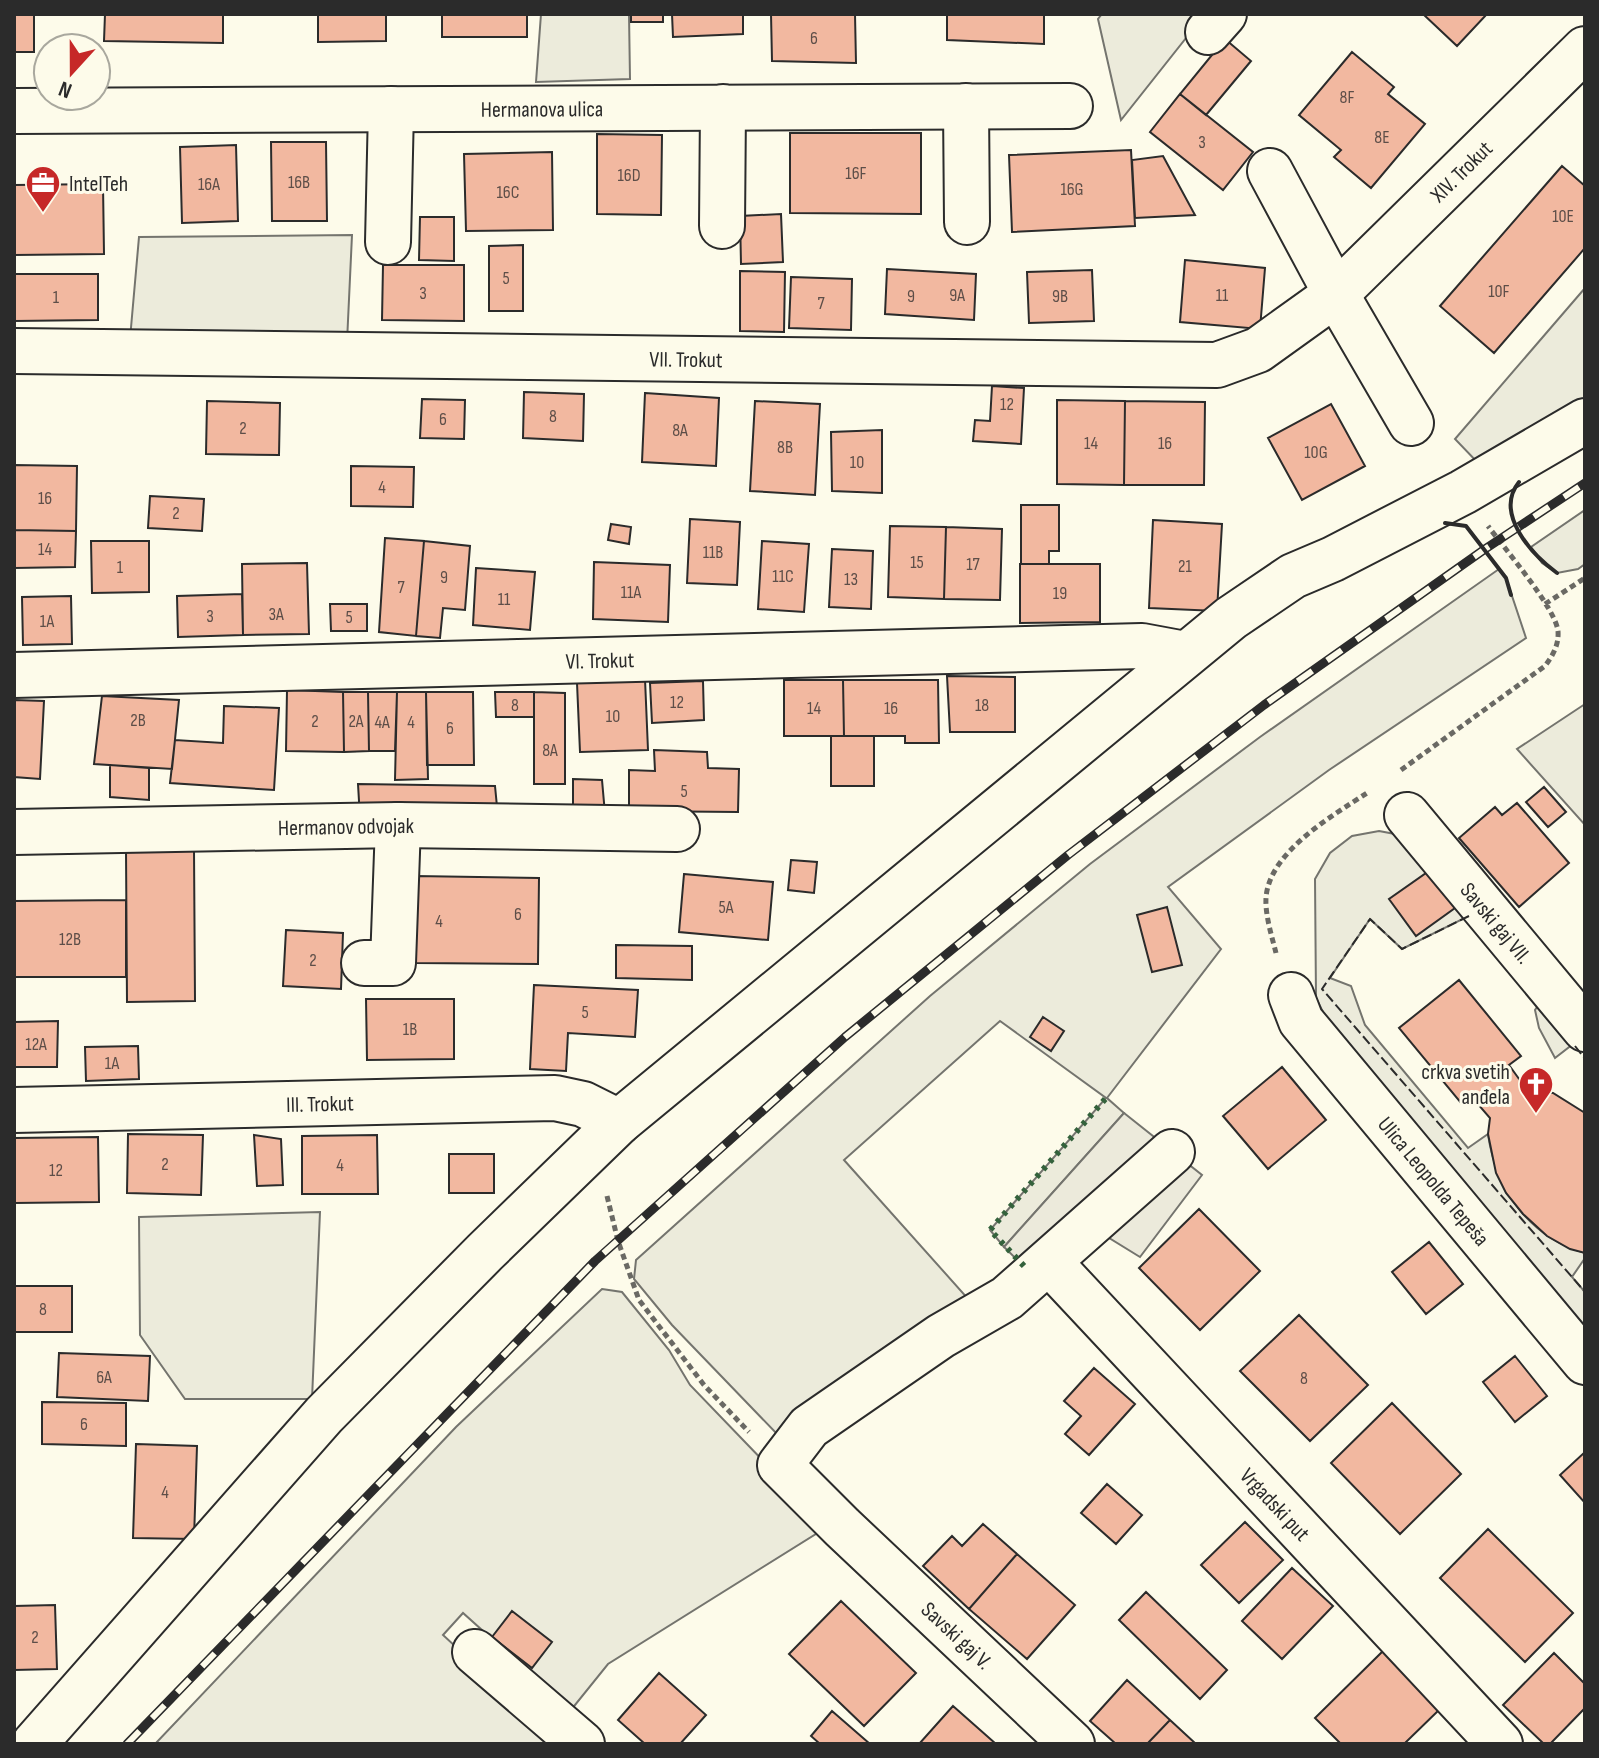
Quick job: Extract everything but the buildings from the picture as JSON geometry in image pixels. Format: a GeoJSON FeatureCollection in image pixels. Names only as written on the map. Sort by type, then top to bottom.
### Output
{"type":"FeatureCollection","features":[{"type":"Feature","properties":{"kind":"street","name":"XIV. Trokut"},"geometry":{"type":"LineString","coordinates":[[1336,294],[1585,49]]}},
{"type":"Feature","properties":{"kind":"street"},"geometry":{"type":"LineString","coordinates":[[966,106],[967,222]]}},
{"type":"Feature","properties":{"kind":"street","name":"Hermanova ulica"},"geometry":{"type":"LineString","coordinates":[[14,111],[1070,106]]}},
{"type":"Feature","properties":{"kind":"street"},"geometry":{"type":"LineString","coordinates":[[722,226],[723,107]]}},
{"type":"Feature","properties":{"kind":"street"},"geometry":{"type":"LineString","coordinates":[[388,242],[391,109]]}},
{"type":"Feature","properties":{"kind":"street"},"geometry":{"type":"LineString","coordinates":[[1270,171],[1336,294],[1411,423]]}},
{"type":"Feature","properties":{"kind":"street","name":"VII. Trokut"},"geometry":{"type":"LineString","coordinates":[[14,351],[1217,365],[1258,350],[1336,294]]}},
{"type":"Feature","properties":{"kind":"street"},"geometry":{"type":"LineString","coordinates":[[34,1744],[324,1415],[619,1122],[1231,618],[1293,576],[1333,559],[1463,492],[1585,421]]}},
{"type":"Feature","properties":{"kind":"street","name":"VI. Trokut"},"geometry":{"type":"LineString","coordinates":[[14,675],[1142,646],[1185,654]]}},
{"type":"Feature","properties":{"kind":"street","name":"Savski gaj VII."},"geometry":{"type":"LineString","coordinates":[[1392,801],[1585,1029]]}},
{"type":"Feature","properties":{"kind":"street"},"geometry":{"type":"LineString","coordinates":[[364,963],[393,963],[398,825]]}},
{"type":"Feature","properties":{"kind":"street","name":"Hermanov odvojak"},"geometry":{"type":"LineString","coordinates":[[14,832],[398,825],[677,829]]}},
{"type":"Feature","properties":{"kind":"street","name":"Ulica Leopolda Tepeša"},"geometry":{"type":"LineString","coordinates":[[1291,995],[1301,1021],[1585,1362]]}},
{"type":"Feature","properties":{"kind":"street","name":"III. Trokut"},"geometry":{"type":"LineString","coordinates":[[14,1110],[555,1098],[583,1104],[619,1122]]}},
{"type":"Feature","properties":{"kind":"street"},"geometry":{"type":"LineString","coordinates":[[780,1465],[809,1427],[941,1336],[1007,1298],[1172,1152]]}},
{"type":"Feature","properties":{"kind":"street","name":"Vrgadski put"},"geometry":{"type":"LineString","coordinates":[[1050,1263],[1500,1744]]}},
{"type":"Feature","properties":{"kind":"street","name":"Savski gaj V."},"geometry":{"type":"LineString","coordinates":[[780,1465],[1072,1744]]}},
{"type":"Feature","properties":{"kind":"street"},"geometry":{"type":"LineString","coordinates":[[475,1652],[582,1744]]}},
{"type":"Feature","properties":{"kind":"path"},"geometry":{"type":"LineString","coordinates":[[1395,774],[1545,666],[1555,651],[1558,631],[1545,604],[1480,516]]}},
{"type":"Feature","properties":{"kind":"path"},"geometry":{"type":"LineString","coordinates":[[1545,604],[1585,578]]}},
{"type":"Feature","properties":{"kind":"path"},"geometry":{"type":"LineString","coordinates":[[1291,995],[1278,958],[1266,897],[1279,863],[1313,829],[1392,801]]}},
{"type":"Feature","properties":{"kind":"path"},"geometry":{"type":"LineString","coordinates":[[581,1159],[603,1187],[611,1205],[618,1241],[639,1300],[704,1385],[780,1465]]}},
{"type":"Feature","properties":{"kind":"shaded area"},"geometry":{"type":"Polygon","coordinates":[[[541,14],[629,14],[630,79],[536,82],[541,14]]]}},
{"type":"Feature","properties":{"kind":"shaded area"},"geometry":{"type":"Polygon","coordinates":[[[1102,14],[1205,14],[1121,120],[1098,19],[1102,14]]]}},
{"type":"Feature","properties":{"kind":"shaded area"},"geometry":{"type":"Polygon","coordinates":[[[352,235],[347,342],[130,339],[139,237],[352,235]]]}},
{"type":"Feature","properties":{"kind":"shaded area"},"geometry":{"type":"Polygon","coordinates":[[[1585,288],[1585,404],[1479,464],[1455,439],[1585,288]]]}},
{"type":"Feature","properties":{"kind":"shaded area"},"geometry":{"type":"Polygon","coordinates":[[[1585,510],[1585,564],[1578,569],[1557,573],[1542,563],[1531,547],[1585,510]]]}},
{"type":"Feature","properties":{"kind":"shaded area"},"geometry":{"type":"Polygon","coordinates":[[[1499,569],[1506,578],[1526,638],[1329,770],[1168,887],[1221,949],[1107,1098],[1124,1113],[1004,1247],[990,1230],[1106,1098],[1000,1021],[844,1160],[970,1301],[778,1435],[672,1325],[634,1279],[636,1260],[930,996],[1090,864],[1260,737],[1499,569]]]}},
{"type":"Feature","properties":{"kind":"shaded area"},"geometry":{"type":"Polygon","coordinates":[[[1585,704],[1585,825],[1517,749],[1585,704]]]}},
{"type":"Feature","properties":{"kind":"shaded area"},"geometry":{"type":"Polygon","coordinates":[[[1379,831],[1400,835],[1469,916],[1402,949],[1370,919],[1330,978],[1351,986],[1365,1025],[1468,1148],[1488,1134],[1499,1174],[1518,1208],[1547,1236],[1585,1253],[1572,1277],[1585,1292],[1585,1334],[1334,1034],[1316,998],[1315,879],[1330,853],[1352,836],[1379,831]]]}},
{"type":"Feature","properties":{"kind":"shaded area"},"geometry":{"type":"Polygon","coordinates":[[[1540,1003],[1573,1044],[1555,1058],[1539,1028],[1535,1010],[1540,1003]]]}},
{"type":"Feature","properties":{"kind":"shaded area"},"geometry":{"type":"Polygon","coordinates":[[[1124,1113],[1202,1175],[1140,1257],[1109,1238],[1045,1287],[1004,1247],[1124,1113]]]}},
{"type":"Feature","properties":{"kind":"shaded area"},"geometry":{"type":"Polygon","coordinates":[[[320,1212],[312,1399],[185,1399],[140,1335],[139,1217],[320,1212]]]}},
{"type":"Feature","properties":{"kind":"shaded area"},"geometry":{"type":"Polygon","coordinates":[[[602,1289],[622,1292],[669,1350],[690,1385],[827,1527],[608,1664],[571,1710],[463,1613],[443,1635],[551,1735],[544,1744],[155,1744],[456,1427],[602,1289]]]}},
{"type":"Feature","properties":{"kind":"railway"},"geometry":{"type":"LineString","coordinates":[[127,1744],[595,1261],[845,1037],[1068,855],[1264,705],[1485,549],[1585,483]]}},
{"type":"Feature","properties":{"kind":"hedge"},"geometry":{"type":"LineString","coordinates":[[1024,1266],[990,1230],[1106,1098]]}},
{"type":"Feature","properties":{"kind":"fence"},"geometry":{"type":"LineString","coordinates":[[1469,916],[1402,949],[1370,919],[1322,989],[1585,1292]]}},
{"type":"Feature","properties":{"kind":"fence"},"geometry":{"type":"LineString","coordinates":[[1575,1046],[1585,1059]]}},
{"type":"Feature","properties":{"kind":"wall"},"geometry":{"type":"LineString","coordinates":[[1519,482],[1512,494],[1513,519],[1527,544],[1557,573]]}},
{"type":"Feature","properties":{"kind":"wall"},"geometry":{"type":"LineString","coordinates":[[1445,523],[1466,526],[1506,578],[1511,595]]}},
{"type":"Feature","properties":{"kind":"place","name":"IntelTeh"},"geometry":{"type":"Point","coordinates":[43,214]}},
{"type":"Feature","properties":{"kind":"place","name":"crkva svetih anđela"},"geometry":{"type":"Point","coordinates":[1536,1115]}}]}
